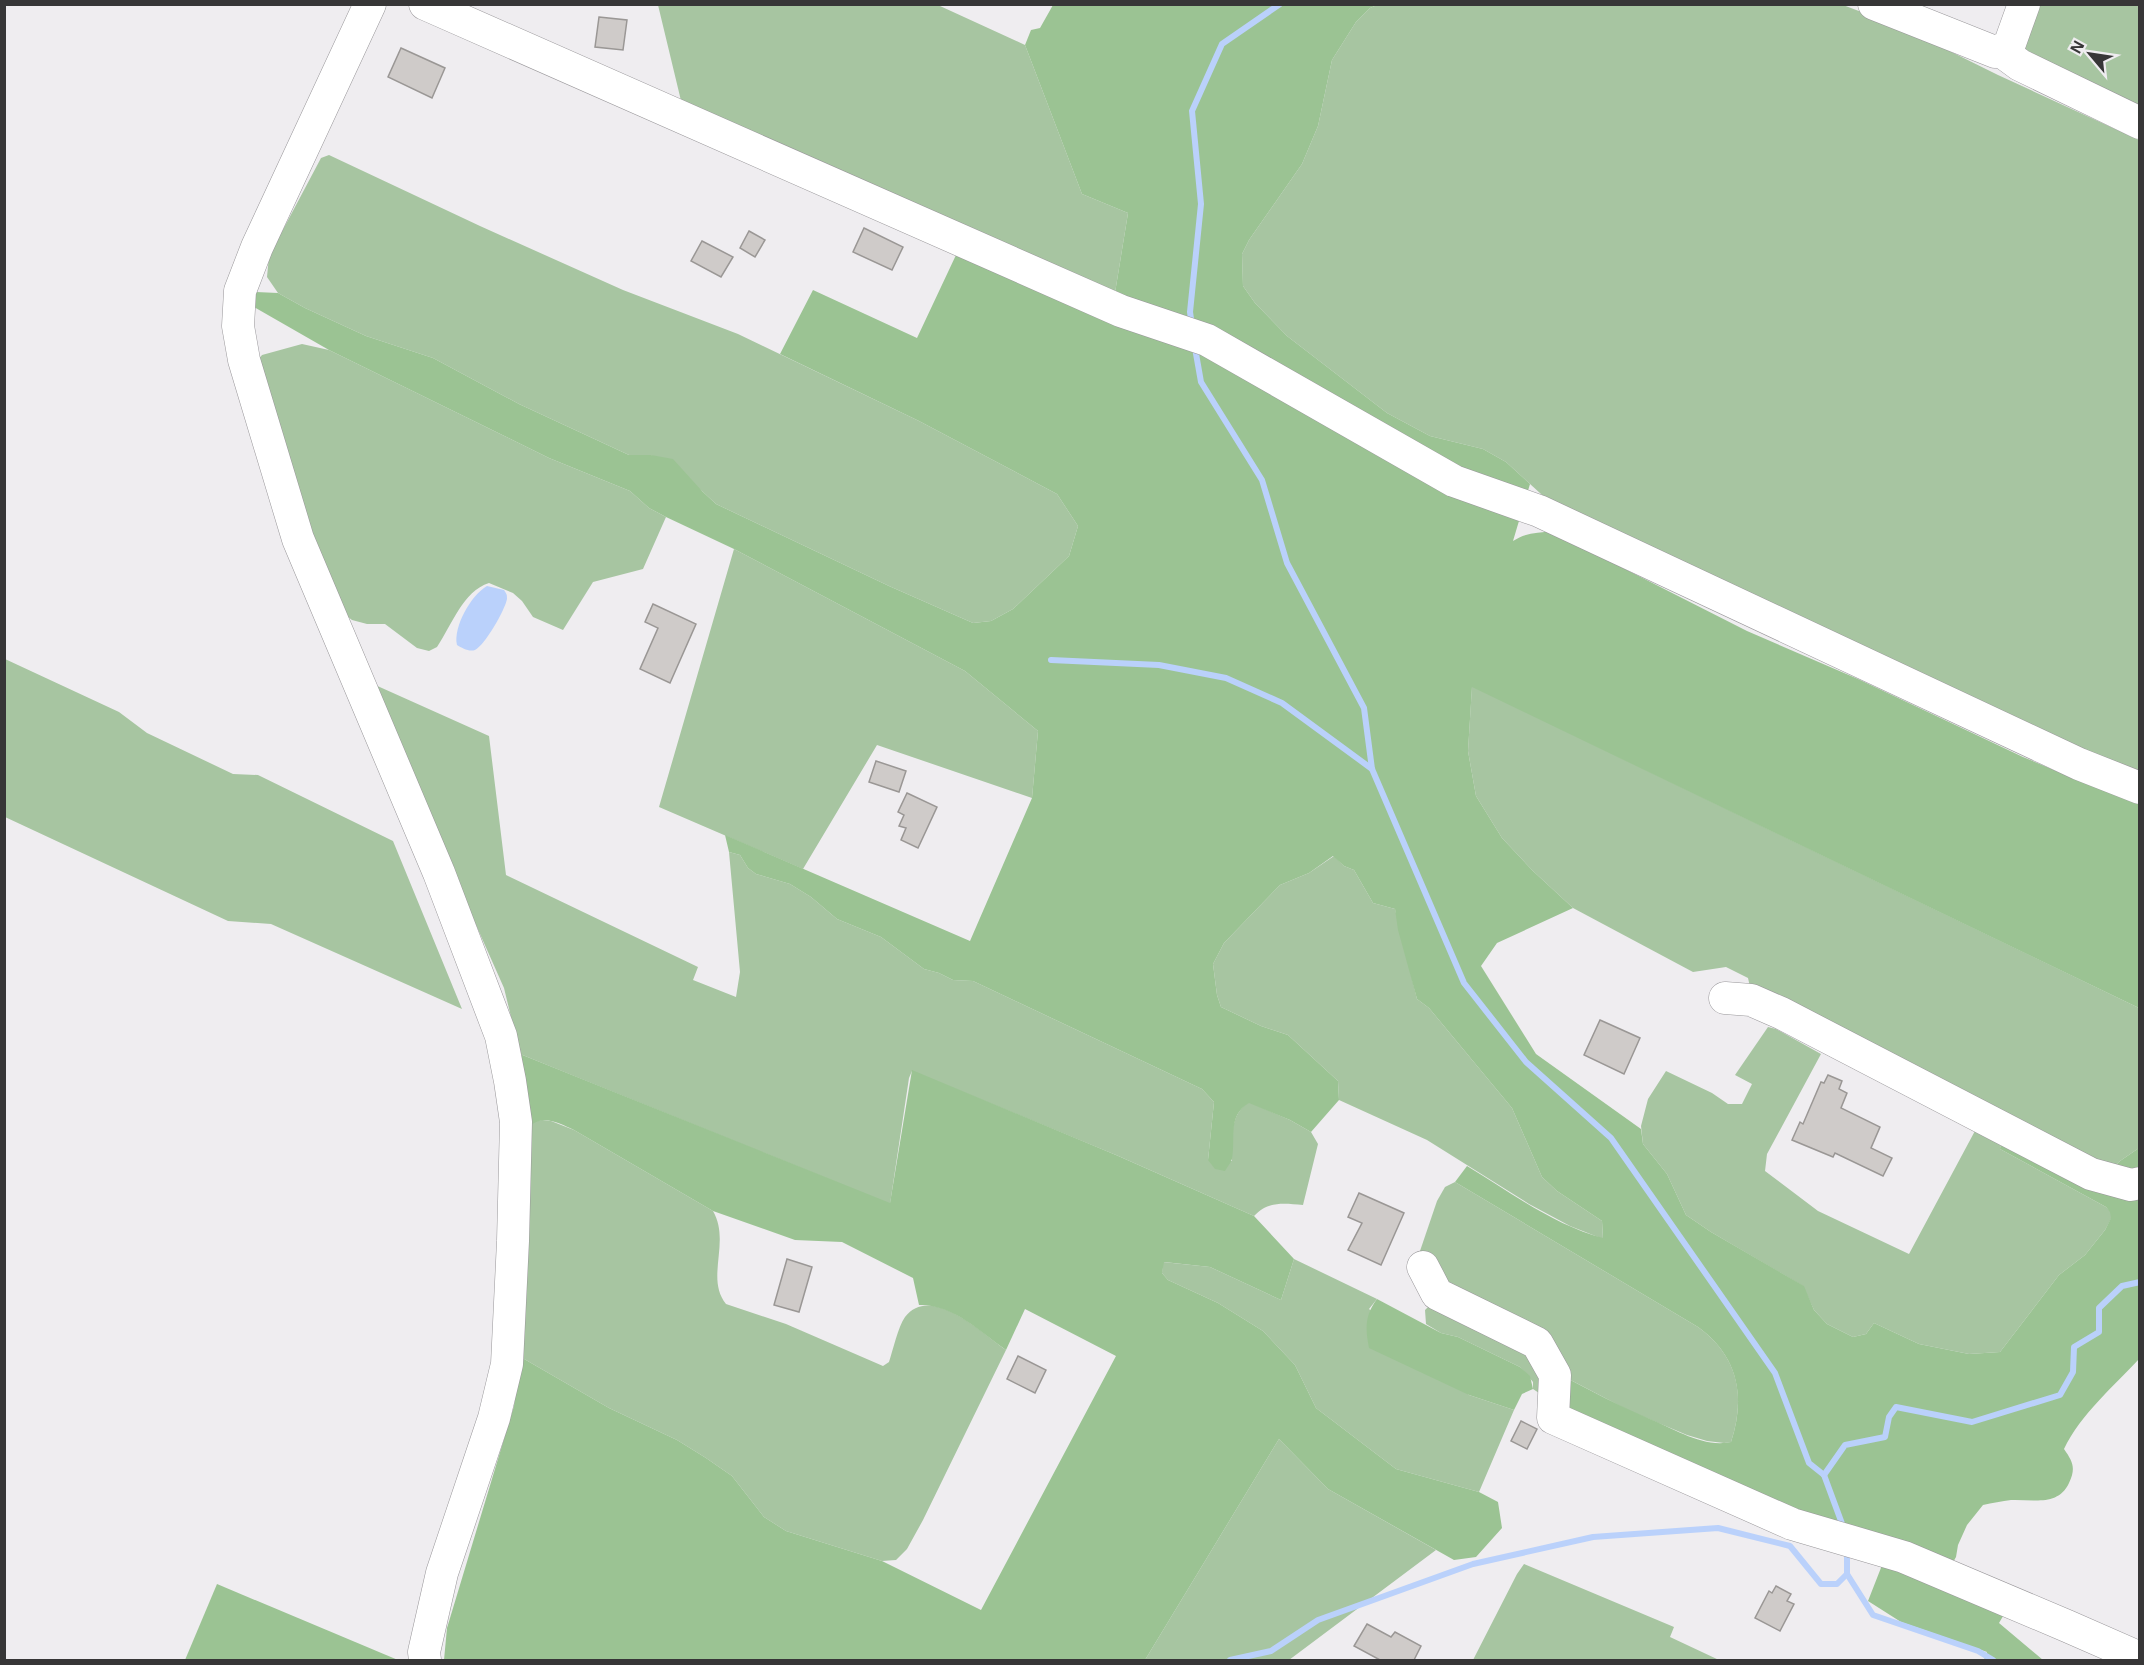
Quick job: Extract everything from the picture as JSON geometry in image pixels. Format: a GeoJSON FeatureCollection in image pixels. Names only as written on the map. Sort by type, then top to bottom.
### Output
{"type":"FeatureCollection","features":[{"type":"Feature","properties":{"kind":"street"},"geometry":{"type":"LineString","coordinates":[[370,4],[257,247],[240,291],[238,326],[244,360],[298,539],[438,873],[501,1036],[516,1122],[507,1364],[494,1418],[442,1573],[424,1652],[425,1660]]}},
{"type":"Feature","properties":{"kind":"street"},"geometry":{"type":"LineString","coordinates":[[425,4],[1121,310],[1195,337],[1454,481],[1539,511],[2068,759],[2139,788]]}},
{"type":"Feature","properties":{"kind":"street"},"geometry":{"type":"LineString","coordinates":[[1874,4],[1995,52],[2009,46],[2024,4]]}},
{"type":"Feature","properties":{"kind":"street"},"geometry":{"type":"LineString","coordinates":[[2001,51],[2020,65],[2139,123]]}},
{"type":"Feature","properties":{"kind":"street"},"geometry":{"type":"LineString","coordinates":[[1725,998],[1751,1000],[1781,1013],[2091,1174],[2131,1185],[2139,1183]]}},
{"type":"Feature","properties":{"kind":"street"},"geometry":{"type":"LineString","coordinates":[[1423,1267],[1437,1294],[1537,1343],[1555,1375],[1553,1418],[1792,1524],[1904,1557],[2139,1658]]}},
{"type":"Feature","properties":{"kind":"green space"},"geometry":{"type":"Polygon","coordinates":[[[658,5],[933,5],[940,6],[1025,45],[1082,194],[1128,213],[1114,299],[683,109],[658,5]]]}},
{"type":"Feature","properties":{"kind":"green space"},"geometry":{"type":"Polygon","coordinates":[[[1053,5],[1377,5],[1370,8],[1356,22],[1332,60],[1318,126],[1302,164],[1249,240],[1242,254],[1243,286],[1255,303],[1287,336],[1387,413],[1430,436],[1483,449],[1506,462],[1530,484],[1513,541],[1522,536],[1552,532],[1747,631],[1858,679],[2023,757],[2092,786],[2139,771],[2139,1008],[1472,687],[1468,751],[1476,796],[1502,838],[1573,908],[1497,943],[1481,966],[1536,1054],[1641,1129],[1643,1144],[1667,1174],[1686,1215],[1804,1286],[1814,1310],[1827,1324],[1853,1337],[1866,1334],[1874,1323],[1919,1344],[1969,1354],[2000,1352],[2059,1275],[2085,1255],[2105,1230],[2111,1218],[2106,1207],[2000,1149],[2001,1142],[2098,1184],[2120,1161],[2139,1148],[2139,1359],[2098,1401],[2071,1436],[2064,1449],[2073,1469],[2064,1491],[2051,1499],[2011,1500],[1983,1505],[1967,1525],[1958,1545],[1956,1557],[1943,1580],[2006,1611],[1999,1623],[2043,1660],[1984,1660],[1987,1652],[1901,1622],[1868,1601],[1886,1555],[1556,1430],[1561,1375],[1617,1404],[1689,1436],[1710,1442],[1731,1442],[1738,1409],[1735,1378],[1722,1351],[1712,1338],[1698,1327],[1455,1182],[1467,1166],[1516,1197],[1567,1225],[1603,1238],[1602,1221],[1557,1191],[1542,1177],[1512,1108],[1429,1008],[1417,999],[1398,930],[1395,909],[1373,903],[1354,870],[1344,866],[1333,856],[1309,873],[1280,885],[1224,943],[1213,964],[1221,1007],[1261,1026],[1288,1035],[1338,1081],[1339,1100],[1311,1132],[1290,1120],[1249,1103],[1242,1108],[1235,1121],[1231,1162],[1225,1171],[1215,1169],[1208,1160],[1214,1102],[1202,1089],[973,981],[953,980],[924,969],[881,937],[837,919],[811,897],[790,884],[756,874],[748,868],[740,855],[729,852],[725,835],[970,941],[1032,798],[1038,731],[965,671],[734,549],[649,508],[630,491],[549,458],[329,350],[254,307],[256,292],[278,293],[366,336],[433,358],[519,404],[629,455],[651,455],[673,459],[716,504],[973,623],[991,621],[1013,609],[1069,556],[1078,526],[1057,494],[919,421],[780,354],[813,290],[917,338],[956,255],[1114,299],[1128,213],[1082,194],[1025,45],[1031,30],[1040,28],[1053,5]]]}},
{"type":"Feature","properties":{"kind":"green space"},"geometry":{"type":"Polygon","coordinates":[[[1377,5],[1843,5],[1901,27],[2139,140],[2139,771],[2089,755],[1564,515],[1506,462],[1483,449],[1430,436],[1387,413],[1287,336],[1255,303],[1243,286],[1242,254],[1249,240],[1302,164],[1318,126],[1332,60],[1356,22],[1370,8],[1377,5]]]}},
{"type":"Feature","properties":{"kind":"green space"},"geometry":{"type":"Polygon","coordinates":[[[2032,5],[2139,5],[2139,114],[2022,56],[2032,5]]]}},
{"type":"Feature","properties":{"kind":"green space"},"geometry":{"type":"Polygon","coordinates":[[[329,155],[623,290],[738,334],[919,421],[1057,494],[1078,526],[1069,556],[1013,609],[991,621],[973,623],[716,504],[702,491],[651,455],[629,455],[519,404],[433,358],[366,336],[305,308],[278,293],[267,277],[269,256],[321,158],[329,155]]]}},
{"type":"Feature","properties":{"kind":"green space"},"geometry":{"type":"Polygon","coordinates":[[[302,344],[329,350],[549,458],[630,491],[649,508],[666,517],[643,569],[593,582],[563,630],[533,617],[513,593],[489,583],[472,593],[437,647],[429,651],[417,648],[385,624],[367,624],[352,620],[332,600],[255,364],[262,355],[302,344]]]}},
{"type":"Feature","properties":{"kind":"green space"},"geometry":{"type":"Polygon","coordinates":[[[734,549],[965,671],[1038,731],[1032,798],[877,745],[803,869],[659,807],[734,549]]]}},
{"type":"Feature","properties":{"kind":"green space"},"geometry":{"type":"Polygon","coordinates":[[[5,659],[119,712],[147,733],[233,774],[258,775],[393,841],[462,1009],[271,924],[228,921],[5,817],[5,659]]]}},
{"type":"Feature","properties":{"kind":"green space"},"geometry":{"type":"Polygon","coordinates":[[[373,684],[489,736],[506,875],[698,967],[693,980],[736,997],[740,972],[729,852],[740,855],[748,868],[756,874],[790,884],[811,897],[837,919],[881,937],[924,969],[953,980],[973,981],[1202,1089],[1214,1102],[1208,1160],[1232,1161],[1235,1121],[1243,1107],[1249,1102],[1311,1132],[1318,1144],[1303,1205],[1270,1205],[1254,1216],[1116,1155],[912,1071],[909,1078],[890,1204],[520,1054],[504,988],[373,684]]]}},
{"type":"Feature","properties":{"kind":"green space"},"geometry":{"type":"Polygon","coordinates":[[[1472,686],[2139,1008],[2139,1148],[2120,1161],[2109,1173],[1752,996],[1748,978],[1726,967],[1693,972],[1573,908],[1502,838],[1476,796],[1468,751],[1472,686]]]}},
{"type":"Feature","properties":{"kind":"green space"},"geometry":{"type":"Polygon","coordinates":[[[1334,856],[1344,866],[1354,870],[1373,903],[1395,909],[1417,999],[1429,1008],[1512,1108],[1542,1177],[1557,1191],[1602,1221],[1603,1239],[1570,1226],[1529,1204],[1427,1140],[1339,1100],[1338,1081],[1288,1035],[1261,1026],[1221,1007],[1213,964],[1224,943],[1280,885],[1309,873],[1334,856]]]}},
{"type":"Feature","properties":{"kind":"green space"},"geometry":{"type":"Polygon","coordinates":[[[1768,1027],[1776,1029],[1821,1054],[1767,1154],[1765,1171],[1818,1211],[1909,1254],[1976,1129],[2001,1142],[2000,1149],[2106,1207],[2111,1212],[2111,1219],[2105,1230],[2085,1255],[2059,1275],[2000,1352],[1969,1354],[1919,1344],[1874,1323],[1866,1334],[1853,1337],[1827,1324],[1814,1310],[1803,1286],[1686,1215],[1667,1174],[1643,1144],[1641,1126],[1648,1099],[1666,1071],[1712,1093],[1728,1104],[1742,1104],[1752,1084],[1735,1075],[1768,1027]]]}},
{"type":"Feature","properties":{"kind":"green space"},"geometry":{"type":"Polygon","coordinates":[[[520,1054],[890,1203],[912,1070],[1116,1155],[1254,1216],[1294,1259],[1281,1300],[1210,1267],[1164,1262],[1162,1273],[1168,1280],[1218,1303],[1263,1331],[1295,1365],[1316,1408],[1396,1469],[1479,1492],[1498,1502],[1502,1528],[1476,1557],[1454,1560],[1328,1489],[1279,1439],[1145,1660],[444,1660],[447,1628],[514,1406],[519,1356],[609,1408],[677,1440],[706,1458],[732,1476],[764,1517],[786,1531],[882,1561],[981,1610],[1116,1356],[1025,1309],[1006,1350],[955,1314],[931,1306],[919,1305],[913,1278],[842,1242],[795,1240],[713,1211],[574,1130],[546,1120],[535,1122],[530,1126],[520,1054]]]}},
{"type":"Feature","properties":{"kind":"green space"},"geometry":{"type":"Polygon","coordinates":[[[542,1120],[574,1130],[713,1211],[720,1235],[718,1283],[720,1294],[726,1304],[786,1324],[883,1366],[889,1362],[902,1321],[916,1308],[928,1305],[956,1314],[1006,1350],[923,1520],[907,1549],[896,1560],[882,1561],[786,1531],[764,1517],[732,1476],[706,1458],[677,1440],[609,1408],[519,1356],[530,1126],[535,1121],[542,1120]]]}},
{"type":"Feature","properties":{"kind":"green space"},"geometry":{"type":"Polygon","coordinates":[[[1455,1182],[1698,1327],[1712,1338],[1730,1364],[1738,1393],[1736,1425],[1731,1442],[1707,1441],[1687,1435],[1630,1411],[1561,1375],[1424,1263],[1420,1251],[1437,1201],[1445,1187],[1455,1182]]]}},
{"type":"Feature","properties":{"kind":"green space"},"geometry":{"type":"Polygon","coordinates":[[[1294,1259],[1377,1299],[1369,1309],[1469,1395],[1514,1410],[1479,1492],[1396,1469],[1316,1408],[1295,1365],[1263,1331],[1218,1303],[1168,1280],[1162,1273],[1163,1262],[1210,1267],[1281,1300],[1294,1259]]]}},
{"type":"Feature","properties":{"kind":"green space"},"geometry":{"type":"Polygon","coordinates":[[[1377,1299],[1441,1333],[1458,1337],[1520,1367],[1530,1376],[1533,1389],[1522,1394],[1514,1410],[1469,1395],[1369,1348],[1367,1322],[1377,1299]]]}},
{"type":"Feature","properties":{"kind":"green space"},"geometry":{"type":"Polygon","coordinates":[[[1434,1301],[1540,1361],[1542,1395],[1533,1389],[1533,1382],[1520,1367],[1458,1337],[1441,1333],[1426,1324],[1425,1310],[1434,1301]]]}},
{"type":"Feature","properties":{"kind":"green space"},"geometry":{"type":"Polygon","coordinates":[[[1279,1439],[1328,1489],[1436,1550],[1289,1660],[1145,1660],[1279,1439]]]}},
{"type":"Feature","properties":{"kind":"green space"},"geometry":{"type":"Polygon","coordinates":[[[1524,1564],[1674,1627],[1670,1637],[1719,1660],[1473,1660],[1524,1564]]]}},
{"type":"Feature","properties":{"kind":"green space"},"geometry":{"type":"Polygon","coordinates":[[[217,1584],[398,1660],[185,1660],[217,1584]]]}},
{"type":"Feature","properties":{"kind":"water"},"geometry":{"type":"Polygon","coordinates":[[[487,586],[504,590],[507,599],[503,611],[479,647],[475,650],[466,649],[457,645],[458,629],[469,604],[487,586]]]}},
{"type":"Feature","properties":{"kind":"building"},"geometry":{"type":"Polygon","coordinates":[[[599,17],[627,20],[623,50],[595,47],[599,17]]]}},
{"type":"Feature","properties":{"kind":"building"},"geometry":{"type":"Polygon","coordinates":[[[401,48],[445,68],[432,98],[388,77],[401,48]]]}},
{"type":"Feature","properties":{"kind":"building"},"geometry":{"type":"Polygon","coordinates":[[[864,228],[903,247],[892,270],[853,252],[864,228]]]}},
{"type":"Feature","properties":{"kind":"building"},"geometry":{"type":"Polygon","coordinates":[[[749,231],[765,240],[755,257],[740,248],[749,231]]]}},
{"type":"Feature","properties":{"kind":"building"},"geometry":{"type":"Polygon","coordinates":[[[702,241],[733,257],[721,277],[691,261],[702,241]]]}},
{"type":"Feature","properties":{"kind":"building"},"geometry":{"type":"Polygon","coordinates":[[[653,604],[696,624],[670,683],[640,669],[658,628],[645,622],[653,604]]]}},
{"type":"Feature","properties":{"kind":"building"},"geometry":{"type":"Polygon","coordinates":[[[876,761],[906,771],[899,792],[869,782],[876,761]]]}},
{"type":"Feature","properties":{"kind":"building"},"geometry":{"type":"Polygon","coordinates":[[[907,793],[937,807],[918,848],[901,840],[906,828],[899,826],[904,815],[898,812],[907,793]]]}},
{"type":"Feature","properties":{"kind":"building"},"geometry":{"type":"Polygon","coordinates":[[[1600,1020],[1640,1038],[1624,1074],[1584,1055],[1600,1020]]]}},
{"type":"Feature","properties":{"kind":"building"},"geometry":{"type":"Polygon","coordinates":[[[1828,1075],[1842,1081],[1839,1089],[1847,1093],[1841,1108],[1880,1127],[1871,1148],[1892,1158],[1883,1176],[1835,1153],[1833,1157],[1792,1140],[1800,1122],[1803,1124],[1821,1082],[1824,1083],[1828,1075]]]}},
{"type":"Feature","properties":{"kind":"building"},"geometry":{"type":"Polygon","coordinates":[[[1359,1193],[1404,1213],[1381,1265],[1348,1250],[1362,1223],[1348,1217],[1359,1193]]]}},
{"type":"Feature","properties":{"kind":"building"},"geometry":{"type":"Polygon","coordinates":[[[787,1259],[812,1267],[799,1312],[774,1305],[787,1259]]]}},
{"type":"Feature","properties":{"kind":"building"},"geometry":{"type":"Polygon","coordinates":[[[1018,1356],[1046,1370],[1035,1393],[1007,1379],[1018,1356]]]}},
{"type":"Feature","properties":{"kind":"building"},"geometry":{"type":"Polygon","coordinates":[[[1521,1421],[1537,1429],[1527,1449],[1511,1441],[1521,1421]]]}},
{"type":"Feature","properties":{"kind":"building"},"geometry":{"type":"Polygon","coordinates":[[[1776,1586],[1791,1594],[1787,1601],[1794,1604],[1780,1631],[1755,1618],[1769,1591],[1772,1593],[1776,1586]]]}},
{"type":"Feature","properties":{"kind":"building"},"geometry":{"type":"Polygon","coordinates":[[[1367,1624],[1391,1637],[1395,1632],[1421,1646],[1414,1660],[1380,1660],[1354,1646],[1367,1624]]]}},
{"type":"Feature","properties":{"kind":"waterway"},"geometry":{"type":"LineString","coordinates":[[1192,326],[1190,312],[1201,204],[1192,111],[1222,44],[1280,4]]}},
{"type":"Feature","properties":{"kind":"waterway"},"geometry":{"type":"LineString","coordinates":[[1195,348],[1201,382],[1262,480],[1287,563],[1364,708],[1372,769],[1464,983],[1526,1062],[1611,1138],[1775,1373],[1809,1463],[1824,1475],[1844,1529]]}},
{"type":"Feature","properties":{"kind":"waterway"},"geometry":{"type":"LineString","coordinates":[[1051,660],[1159,665],[1226,678],[1282,703],[1372,769]]}},
{"type":"Feature","properties":{"kind":"waterway"},"geometry":{"type":"LineString","coordinates":[[1824,1475],[1845,1445],[1885,1437],[1889,1417],[1896,1407],[1972,1422],[2060,1395],[2073,1372],[2074,1347],[2099,1332],[2099,1308],[2122,1286],[2140,1282]]}},
{"type":"Feature","properties":{"kind":"waterway"},"geometry":{"type":"LineString","coordinates":[[1230,1660],[1271,1651],[1318,1620],[1473,1564],[1593,1537],[1718,1528],[1790,1546],[1821,1584],[1837,1584],[1847,1574]]}},
{"type":"Feature","properties":{"kind":"waterway"},"geometry":{"type":"LineString","coordinates":[[1847,1558],[1847,1574],[1873,1615],[1978,1651],[1993,1660]]}}]}
